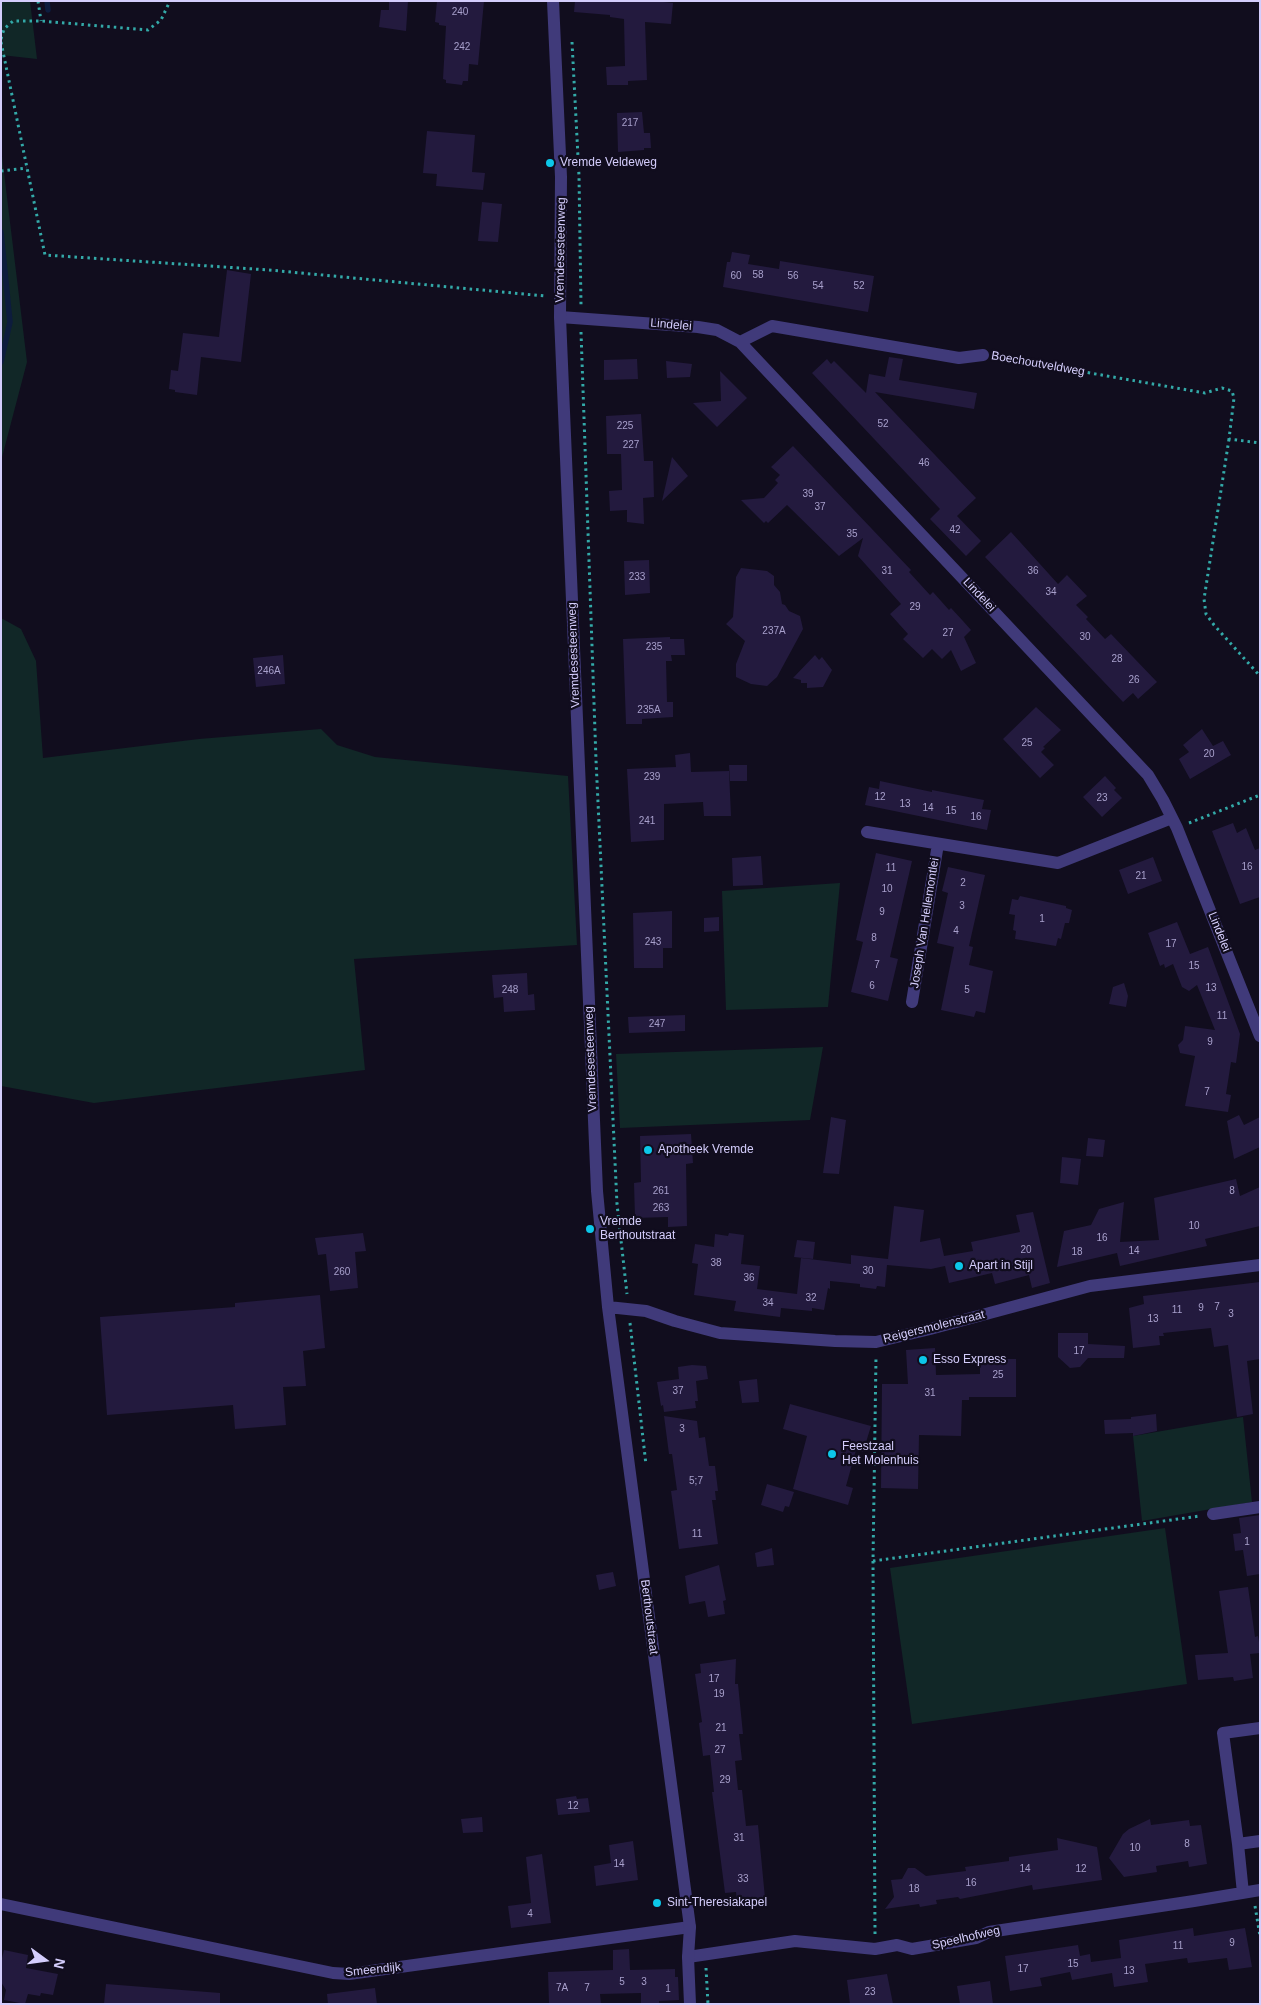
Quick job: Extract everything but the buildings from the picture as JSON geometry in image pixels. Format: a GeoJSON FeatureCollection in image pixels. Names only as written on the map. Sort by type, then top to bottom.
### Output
{"type":"FeatureCollection","features":[{"type":"Feature","properties":{"kind":"street","name":"Vremdesesteenweg"},"geometry":{"type":"LineString","coordinates":[[553,1],[561,177],[560,317],[596,1192],[608,1308]]}},
{"type":"Feature","properties":{"kind":"street","name":"Lindelei"},"geometry":{"type":"LineString","coordinates":[[560,317],[698,327],[717,330],[740,342],[1148,775],[1175,823],[1260,1036]]}},
{"type":"Feature","properties":{"kind":"street","name":"Boechoutveldweg"},"geometry":{"type":"LineString","coordinates":[[740,342],[772,326],[959,358],[982,355]]}},
{"type":"Feature","properties":{"kind":"street","name":"Joseph Van Hellemontlei"},"geometry":{"type":"LineString","coordinates":[[866,832],[1058,863],[1175,823]]}},
{"type":"Feature","properties":{"kind":"street","name":"Joseph Van Hellemontlei"},"geometry":{"type":"LineString","coordinates":[[912,1002],[938,844]]}},
{"type":"Feature","properties":{"kind":"street","name":"Reigersmolenstraat"},"geometry":{"type":"LineString","coordinates":[[608,1308],[646,1311],[720,1333],[828,1341],[876,1342],[1090,1286],[1260,1265]]}},
{"type":"Feature","properties":{"kind":"street","name":"Berthoutstraat"},"geometry":{"type":"LineString","coordinates":[[608,1308],[690,1928],[688,1957]]}},
{"type":"Feature","properties":{"kind":"street"},"geometry":{"type":"LineString","coordinates":[[1213,1514],[1260,1507]]}},
{"type":"Feature","properties":{"kind":"street"},"geometry":{"type":"LineString","coordinates":[[1252,1891],[1238,1844],[1223,1733],[1260,1728]]}},
{"type":"Feature","properties":{"kind":"street"},"geometry":{"type":"LineString","coordinates":[[1238,1844],[1260,1841]]}},
{"type":"Feature","properties":{"kind":"street","name":"Speelhofweg"},"geometry":{"type":"LineString","coordinates":[[688,1957],[795,1941],[875,1949],[897,1945],[912,1949],[976,1938],[989,1932],[1252,1891]]}},
{"type":"Feature","properties":{"kind":"street","name":"Smeendijk"},"geometry":{"type":"LineString","coordinates":[[1,1904],[332,1973],[349,1974],[690,1928]]}},
{"type":"Feature","properties":{"kind":"street"},"geometry":{"type":"LineString","coordinates":[[688,1957],[690,2004]]}},
{"type":"Feature","properties":{"kind":"path"},"geometry":{"type":"LineString","coordinates":[[38,1],[41,21]]}},
{"type":"Feature","properties":{"kind":"path"},"geometry":{"type":"LineString","coordinates":[[170,1],[161,20],[148,30],[41,21],[13,21],[4,29],[1,40],[45,255],[269,270],[560,298]]}},
{"type":"Feature","properties":{"kind":"path"},"geometry":{"type":"LineString","coordinates":[[1,171],[27,168]]}},
{"type":"Feature","properties":{"kind":"path"},"geometry":{"type":"LineString","coordinates":[[580,317],[596,760],[616,1174],[620,1234],[647,1468]]}},
{"type":"Feature","properties":{"kind":"path","name":"Boechoutveldweg"},"geometry":{"type":"LineString","coordinates":[[982,355],[1205,393],[1222,388],[1232,391],[1234,398],[1229,439],[1204,599],[1206,614],[1260,676]]}},
{"type":"Feature","properties":{"kind":"path"},"geometry":{"type":"LineString","coordinates":[[1229,439],[1260,443]]}},
{"type":"Feature","properties":{"kind":"path"},"geometry":{"type":"LineString","coordinates":[[1175,823],[1260,794]]}},
{"type":"Feature","properties":{"kind":"path"},"geometry":{"type":"LineString","coordinates":[[875,1949],[873,1561],[876,1342]]}},
{"type":"Feature","properties":{"kind":"path"},"geometry":{"type":"LineString","coordinates":[[873,1561],[1213,1514]]}},
{"type":"Feature","properties":{"kind":"path"},"geometry":{"type":"LineString","coordinates":[[1252,1891],[1260,1936]]}},
{"type":"Feature","properties":{"kind":"path"},"geometry":{"type":"LineString","coordinates":[[705,1954],[708,2004]]}},
{"type":"Feature","properties":{"kind":"green space"},"geometry":{"type":"Polygon","coordinates":[[[1,1],[30,1],[37,59],[1,55],[1,1]]]}},
{"type":"Feature","properties":{"kind":"green space"},"geometry":{"type":"Polygon","coordinates":[[[1,148],[27,362],[1,461],[1,148]]]}},
{"type":"Feature","properties":{"kind":"green space"},"geometry":{"type":"Polygon","coordinates":[[[1,618],[21,629],[36,661],[43,758],[199,739],[321,729],[337,745],[375,757],[568,776],[577,945],[354,959],[365,1070],[94,1103],[1,1086],[1,618]]]}},
{"type":"Feature","properties":{"kind":"green space"},"geometry":{"type":"Polygon","coordinates":[[[840,883],[828,1007],[726,1010],[722,891],[840,883]]]}},
{"type":"Feature","properties":{"kind":"green space"},"geometry":{"type":"Polygon","coordinates":[[[823,1047],[810,1120],[620,1128],[616,1054],[823,1047]]]}},
{"type":"Feature","properties":{"kind":"green space"},"geometry":{"type":"Polygon","coordinates":[[[1243,1417],[1252,1502],[1142,1521],[1133,1436],[1243,1417]]]}},
{"type":"Feature","properties":{"kind":"green space"},"geometry":{"type":"Polygon","coordinates":[[[1165,1528],[1187,1684],[912,1724],[890,1568],[1165,1528]]]}},
{"type":"Feature","properties":{"kind":"waterway"},"geometry":{"type":"LineString","coordinates":[[47,1],[48,10]]}},
{"type":"Feature","properties":{"kind":"waterway"},"geometry":{"type":"LineString","coordinates":[[1,232],[10,322],[1,362]]}},
{"type":"Feature","properties":{"kind":"place","name":"Vremde Veldeweg"},"geometry":{"type":"Point","coordinates":[550,163]}},
{"type":"Feature","properties":{"kind":"place","name":"Apotheek Vremde"},"geometry":{"type":"Point","coordinates":[648,1150]}},
{"type":"Feature","properties":{"kind":"place","name":"Vremde Berthoutstraat"},"geometry":{"type":"Point","coordinates":[590,1229]}},
{"type":"Feature","properties":{"kind":"place","name":"Apart in Stijl"},"geometry":{"type":"Point","coordinates":[959,1266]}},
{"type":"Feature","properties":{"kind":"place","name":"Esso Express"},"geometry":{"type":"Point","coordinates":[923,1360]}},
{"type":"Feature","properties":{"kind":"place","name":"Feestzaal Het Molenhuis"},"geometry":{"type":"Point","coordinates":[832,1454]}},
{"type":"Feature","properties":{"kind":"place","name":"Sint-Theresiakapel"},"geometry":{"type":"Point","coordinates":[657,1903]}}]}
